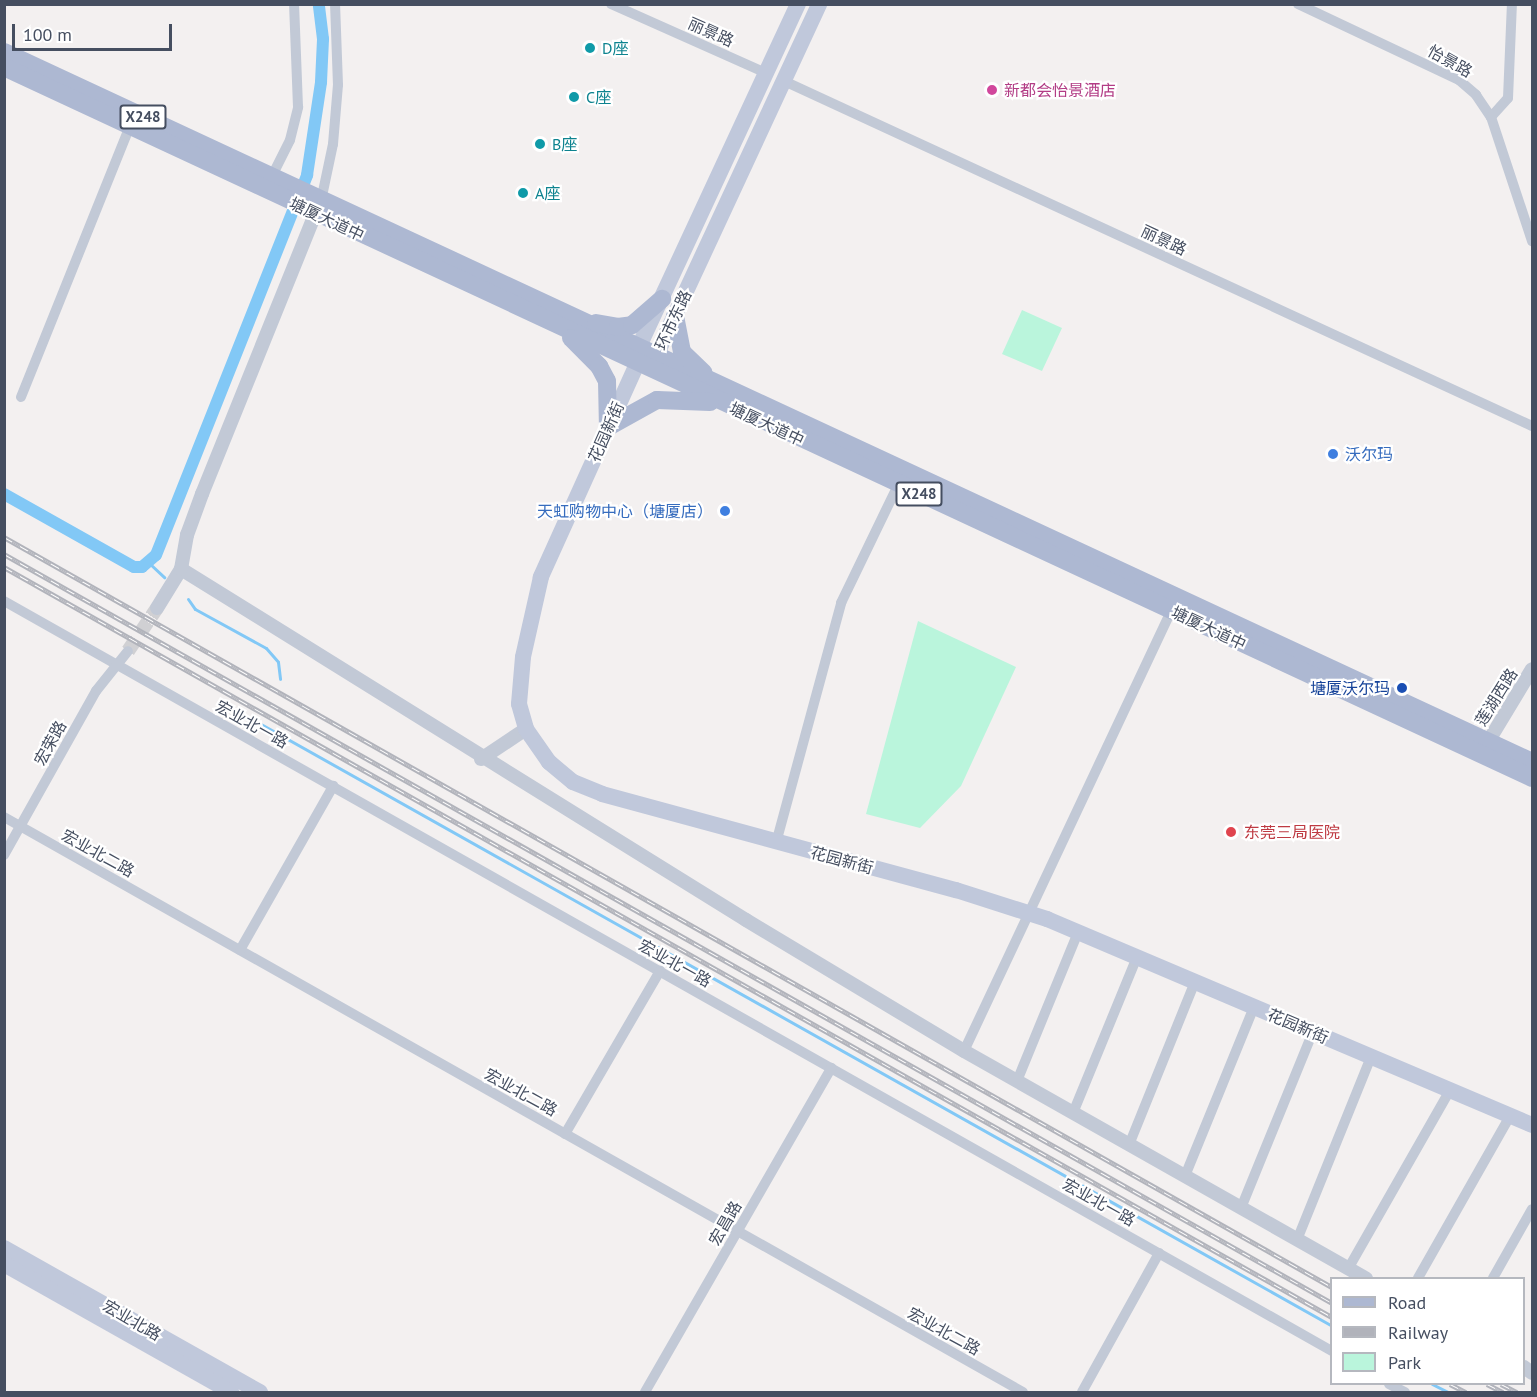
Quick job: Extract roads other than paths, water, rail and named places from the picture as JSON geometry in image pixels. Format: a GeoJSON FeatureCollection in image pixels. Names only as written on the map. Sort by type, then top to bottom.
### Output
{"type":"FeatureCollection","features":[{"type":"Feature","properties":{"kind":"main road","name":"环市东路"},"geometry":{"type":"LineString","coordinates":[[637,357],[798,4]]}},
{"type":"Feature","properties":{"kind":"main road","name":"环市东路"},"geometry":{"type":"LineString","coordinates":[[656,358],[819,4]]}},
{"type":"Feature","properties":{"kind":"main road","name":"塘厦大道中"},"geometry":{"type":"LineString","coordinates":[[4,52],[313,205],[637,357],[1533,762]]}},
{"type":"Feature","properties":{"kind":"main road","name":"塘厦大道中"},"geometry":{"type":"LineString","coordinates":[[4,67],[130,126],[275,185]]}},
{"type":"Feature","properties":{"kind":"main road"},"geometry":{"type":"LineString","coordinates":[[565,323],[625,326],[644,318],[662,299]]}},
{"type":"Feature","properties":{"kind":"main road"},"geometry":{"type":"LineString","coordinates":[[675,316],[679,344],[687,359],[723,396]]}},
{"type":"Feature","properties":{"kind":"main road"},"geometry":{"type":"LineString","coordinates":[[565,323],[604,373],[609,389],[608,427]]}},
{"type":"Feature","properties":{"kind":"main road","name":"塘厦大道中"},"geometry":{"type":"LineString","coordinates":[[637,357],[656,358],[723,396],[898,485],[1533,778]]}},
{"type":"Feature","properties":{"kind":"main road","name":"花园新街"},"geometry":{"type":"LineString","coordinates":[[637,357],[542,577],[523,657],[519,704],[526,729],[549,762],[573,782],[602,794],[1029,914],[1078,932],[1533,1125]]}},
{"type":"Feature","properties":{"kind":"main road"},"geometry":{"type":"LineString","coordinates":[[608,427],[657,400],[723,396]]}},
{"type":"Feature","properties":{"kind":"main road","name":"宏业北路"},"geometry":{"type":"LineString","coordinates":[[4,1248],[260,1392]]}},
{"type":"Feature","properties":{"kind":"main road","name":"宏业北路"},"geometry":{"type":"LineString","coordinates":[[4,1264],[231,1392]]}},
{"type":"Feature","properties":{"kind":"street"},"geometry":{"type":"LineString","coordinates":[[275,185],[298,107],[294,4]]}},
{"type":"Feature","properties":{"kind":"street"},"geometry":{"type":"LineString","coordinates":[[157,608],[181,569],[187,535],[313,205],[333,144],[338,85],[335,4]]}},
{"type":"Feature","properties":{"kind":"street","name":"丽景路"},"geometry":{"type":"LineString","coordinates":[[611,4],[766,73]]}},
{"type":"Feature","properties":{"kind":"street","name":"怡景路"},"geometry":{"type":"LineString","coordinates":[[1298,4],[1459,81],[1476,95],[1491,117],[1533,241]]}},
{"type":"Feature","properties":{"kind":"street"},"geometry":{"type":"LineString","coordinates":[[1491,117],[1508,98],[1512,4]]}},
{"type":"Feature","properties":{"kind":"street","name":"丽景路"},"geometry":{"type":"LineString","coordinates":[[784,81],[1533,426]]}},
{"type":"Feature","properties":{"kind":"street"},"geometry":{"type":"LineString","coordinates":[[21,397],[130,126]]}},
{"type":"Feature","properties":{"kind":"street"},"geometry":{"type":"LineString","coordinates":[[776,843],[841,603],[898,485]]}},
{"type":"Feature","properties":{"kind":"street"},"geometry":{"type":"LineString","coordinates":[[181,569],[481,759],[964,1051],[1364,1277]]}},
{"type":"Feature","properties":{"kind":"street","name":"宏业北一路"},"geometry":{"type":"LineString","coordinates":[[4,601],[1330,1350]]}},
{"type":"Feature","properties":{"kind":"street"},"geometry":{"type":"LineString","coordinates":[[964,1051],[1171,611]]}},
{"type":"Feature","properties":{"kind":"street","name":"宏荣路"},"geometry":{"type":"LineString","coordinates":[[4,855],[96,691],[128,651]]}},
{"type":"Feature","properties":{"kind":"street","name":"莲湖西路"},"geometry":{"type":"LineString","coordinates":[[1488,742],[1533,669]]}},
{"type":"Feature","properties":{"kind":"street"},"geometry":{"type":"LineString","coordinates":[[481,759],[526,729]]}},
{"type":"Feature","properties":{"kind":"street"},"geometry":{"type":"LineString","coordinates":[[240,950],[333,786]]}},
{"type":"Feature","properties":{"kind":"street","name":"宏业北二路"},"geometry":{"type":"LineString","coordinates":[[4,817],[1023,1392]]}},
{"type":"Feature","properties":{"kind":"street"},"geometry":{"type":"LineString","coordinates":[[1017,1081],[1078,932]]}},
{"type":"Feature","properties":{"kind":"street"},"geometry":{"type":"LineString","coordinates":[[1073,1113],[1137,957]]}},
{"type":"Feature","properties":{"kind":"street"},"geometry":{"type":"LineString","coordinates":[[565,1134],[660,971]]}},
{"type":"Feature","properties":{"kind":"street"},"geometry":{"type":"LineString","coordinates":[[1129,1145],[1195,982]]}},
{"type":"Feature","properties":{"kind":"street"},"geometry":{"type":"LineString","coordinates":[[1185,1176],[1254,1007]]}},
{"type":"Feature","properties":{"kind":"street"},"geometry":{"type":"LineString","coordinates":[[1241,1208],[1312,1032]]}},
{"type":"Feature","properties":{"kind":"street"},"geometry":{"type":"LineString","coordinates":[[1297,1240],[1371,1057]]}},
{"type":"Feature","properties":{"kind":"street","name":"宏昌路"},"geometry":{"type":"LineString","coordinates":[[645,1392],[831,1068]]}},
{"type":"Feature","properties":{"kind":"street"},"geometry":{"type":"LineString","coordinates":[[1348,1269],[1450,1090]]}},
{"type":"Feature","properties":{"kind":"street"},"geometry":{"type":"LineString","coordinates":[[1419,1277],[1510,1116]]}},
{"type":"Feature","properties":{"kind":"street"},"geometry":{"type":"LineString","coordinates":[[1494,1277],[1533,1209]]}},
{"type":"Feature","properties":{"kind":"street"},"geometry":{"type":"LineString","coordinates":[[1082,1392],[1159,1253]]}},
{"type":"Feature","properties":{"kind":"waterway"},"geometry":{"type":"LineString","coordinates":[[4,494],[134,567],[142,567],[156,555],[307,175],[321,82],[323,39],[319,4]]}},
{"type":"Feature","properties":{"kind":"waterway"},"geometry":{"type":"LineString","coordinates":[[149,563],[164,577]]}},
{"type":"Feature","properties":{"kind":"waterway"},"geometry":{"type":"LineString","coordinates":[[188,599],[195,609],[266,648],[278,662],[280,679]]}},
{"type":"Feature","properties":{"kind":"waterway"},"geometry":{"type":"LineString","coordinates":[[259,723],[1330,1325]]}},
{"type":"Feature","properties":{"kind":"waterway"},"geometry":{"type":"LineString","coordinates":[[1434,1385],[1448,1392]]}},
{"type":"Feature","properties":{"kind":"tunnel"},"geometry":{"type":"LineString","coordinates":[[128,651],[157,608]]}},
{"type":"Feature","properties":{"kind":"railway"},"geometry":{"type":"LineString","coordinates":[[4,537],[1330,1286]]}},
{"type":"Feature","properties":{"kind":"railway"},"geometry":{"type":"LineString","coordinates":[[4,554],[1330,1302]]}},
{"type":"Feature","properties":{"kind":"railway"},"geometry":{"type":"LineString","coordinates":[[4,567],[1330,1316]]}},
{"type":"Feature","properties":{"kind":"railway"},"geometry":{"type":"LineString","coordinates":[[1452,1385],[1466,1392]]}},
{"type":"Feature","properties":{"kind":"railway"},"geometry":{"type":"LineString","coordinates":[[1489,1385],[1503,1392]]}},
{"type":"Feature","properties":{"kind":"railway"},"geometry":{"type":"LineString","coordinates":[[1503,1385],[1517,1392]]}},
{"type":"Feature","properties":{"kind":"place","name":"D座"},"geometry":{"type":"Point","coordinates":[590,48]}},
{"type":"Feature","properties":{"kind":"place","name":"新都会怡景酒店"},"geometry":{"type":"Point","coordinates":[992,90]}},
{"type":"Feature","properties":{"kind":"place","name":"C座"},"geometry":{"type":"Point","coordinates":[574,97]}},
{"type":"Feature","properties":{"kind":"place","name":"B座"},"geometry":{"type":"Point","coordinates":[540,144]}},
{"type":"Feature","properties":{"kind":"place","name":"A座"},"geometry":{"type":"Point","coordinates":[523,193]}},
{"type":"Feature","properties":{"kind":"place","name":"沃尔玛"},"geometry":{"type":"Point","coordinates":[1333,454]}},
{"type":"Feature","properties":{"kind":"place","name":"天虹购物中心（塘厦店）"},"geometry":{"type":"Point","coordinates":[725,511]}},
{"type":"Feature","properties":{"kind":"place","name":"塘厦沃尔玛"},"geometry":{"type":"Point","coordinates":[1402,688]}},
{"type":"Feature","properties":{"kind":"place","name":"东莞三局医院"},"geometry":{"type":"Point","coordinates":[1231,832]}}]}
